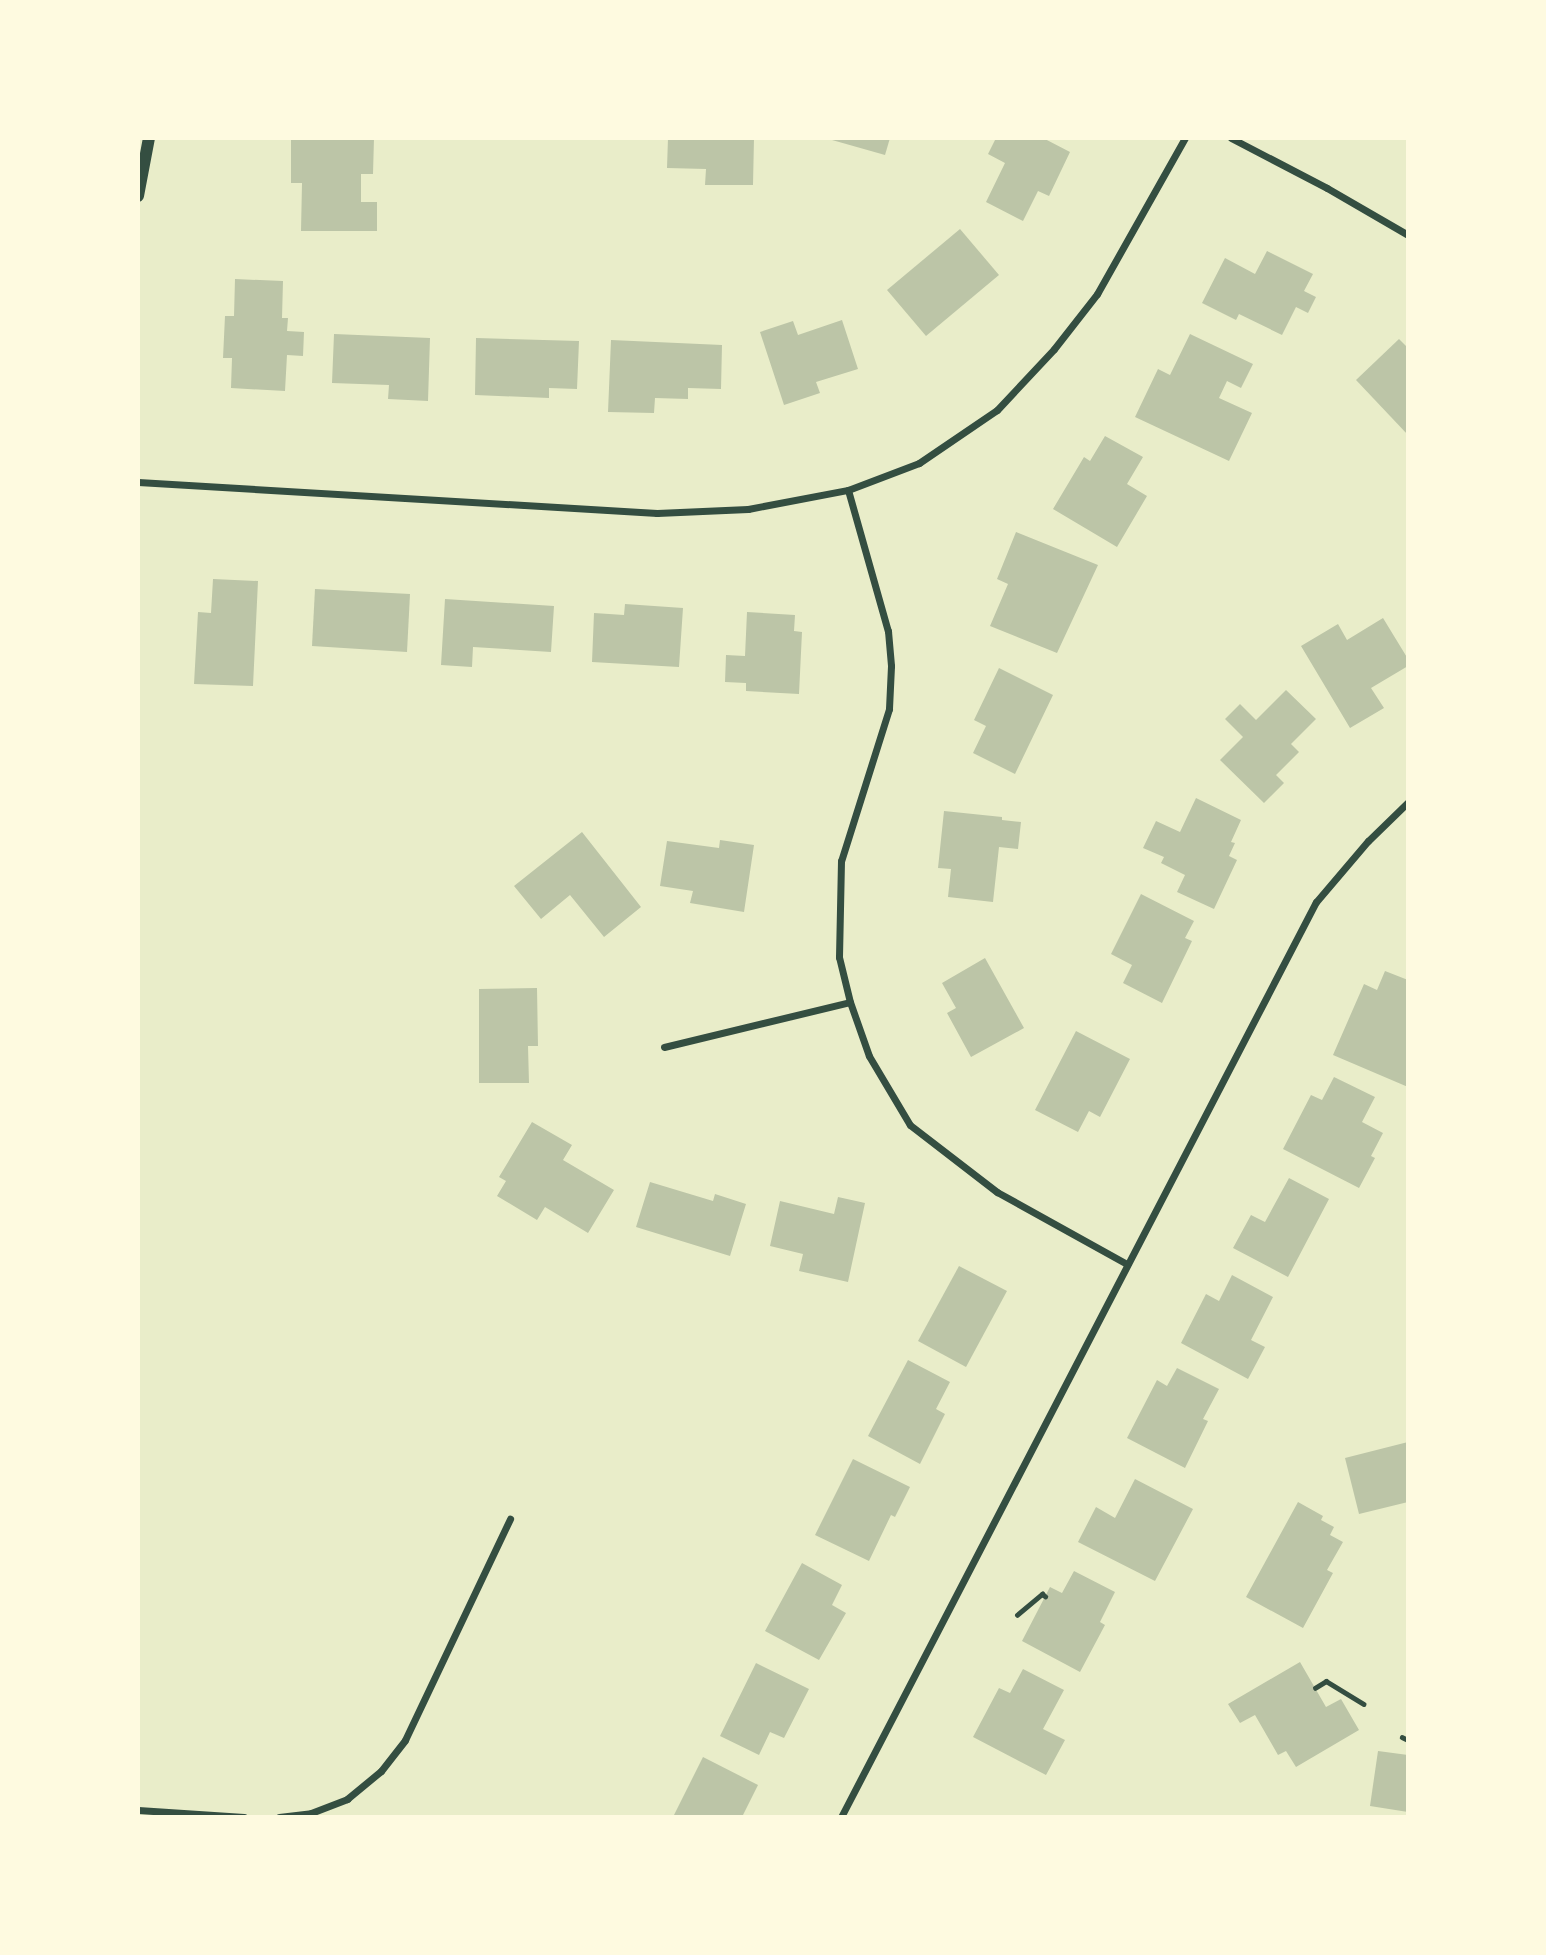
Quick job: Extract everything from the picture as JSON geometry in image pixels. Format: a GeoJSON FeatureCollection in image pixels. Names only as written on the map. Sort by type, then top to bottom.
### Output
{"type":"FeatureCollection","features":[{"type":"Feature","properties":{"kind":"street"},"geometry":{"type":"LineString","coordinates":[[138,197],[149,138]]}},
{"type":"Feature","properties":{"kind":"street"},"geometry":{"type":"LineString","coordinates":[[138,482],[657,513],[748,509],[848,490],[919,463],[997,410],[1054,349],[1097,294],[1185,138]]}},
{"type":"Feature","properties":{"kind":"street"},"geometry":{"type":"LineString","coordinates":[[1231,138],[1327,188],[1408,235]]}},
{"type":"Feature","properties":{"kind":"street"},"geometry":{"type":"LineString","coordinates":[[848,490],[888,631],[891,666],[889,709],[841,861],[839,957],[850,1002],[869,1056],[910,1125],[997,1192],[1127,1264]]}},
{"type":"Feature","properties":{"kind":"street"},"geometry":{"type":"LineString","coordinates":[[841,1817],[1316,902],[1368,841],[1408,802]]}},
{"type":"Feature","properties":{"kind":"street"},"geometry":{"type":"LineString","coordinates":[[664,1047],[850,1002]]}},
{"type":"Feature","properties":{"kind":"street"},"geometry":{"type":"LineString","coordinates":[[279,1817],[311,1814],[347,1799],[381,1771],[405,1740],[510,1519]]}},
{"type":"Feature","properties":{"kind":"street"},"geometry":{"type":"LineString","coordinates":[[138,1810],[244,1817]]}},
{"type":"Feature","properties":{"kind":"path"},"geometry":{"type":"LineString","coordinates":[[1017,1615],[1042,1594],[1045,1596]]}},
{"type":"Feature","properties":{"kind":"path"},"geometry":{"type":"LineString","coordinates":[[1314,1688],[1326,1681],[1364,1704]]}},
{"type":"Feature","properties":{"kind":"path"},"geometry":{"type":"LineString","coordinates":[[1402,1737],[1408,1740]]}},
{"type":"Feature","properties":{"kind":"building"},"geometry":{"type":"Polygon","coordinates":[[[291,138],[374,138],[373,174],[361,174],[361,202],[377,202],[377,231],[301,231],[302,183],[291,183],[291,138]]]}},
{"type":"Feature","properties":{"kind":"building"},"geometry":{"type":"Polygon","coordinates":[[[668,138],[754,138],[753,185],[705,185],[706,169],[667,168],[668,138]]]}},
{"type":"Feature","properties":{"kind":"building"},"geometry":{"type":"Polygon","coordinates":[[[825,138],[890,138],[885,155],[825,138]]]}},
{"type":"Feature","properties":{"kind":"building"},"geometry":{"type":"Polygon","coordinates":[[[996,138],[1043,138],[1070,152],[1049,196],[1038,191],[1023,221],[986,202],[1005,163],[988,154],[996,138]]]}},
{"type":"Feature","properties":{"kind":"building"},"geometry":{"type":"Polygon","coordinates":[[[960,229],[999,275],[926,336],[887,290],[960,229]]]}},
{"type":"Feature","properties":{"kind":"building"},"geometry":{"type":"Polygon","coordinates":[[[1267,251],[1313,274],[1304,291],[1316,297],[1308,313],[1296,307],[1282,335],[1239,314],[1236,320],[1202,303],[1225,258],[1255,274],[1267,251]]]}},
{"type":"Feature","properties":{"kind":"building"},"geometry":{"type":"Polygon","coordinates":[[[235,279],[283,281],[282,318],[288,318],[287,331],[304,332],[303,356],[287,355],[285,391],[231,388],[232,358],[223,358],[225,316],[234,316],[235,279]]]}},
{"type":"Feature","properties":{"kind":"building"},"geometry":{"type":"Polygon","coordinates":[[[842,320],[858,369],[816,382],[820,393],[784,405],[760,332],[793,321],[798,335],[842,320]]]}},
{"type":"Feature","properties":{"kind":"building"},"geometry":{"type":"Polygon","coordinates":[[[334,334],[430,338],[428,401],[388,399],[389,385],[332,383],[334,334]]]}},
{"type":"Feature","properties":{"kind":"building"},"geometry":{"type":"Polygon","coordinates":[[[1190,334],[1253,364],[1241,388],[1227,381],[1219,398],[1252,413],[1229,461],[1135,417],[1158,369],[1170,375],[1190,334]]]}},
{"type":"Feature","properties":{"kind":"building"},"geometry":{"type":"Polygon","coordinates":[[[476,338],[579,341],[577,389],[549,388],[549,398],[475,395],[476,338]]]}},
{"type":"Feature","properties":{"kind":"building"},"geometry":{"type":"Polygon","coordinates":[[[1399,339],[1408,348],[1408,435],[1356,380],[1399,339]]]}},
{"type":"Feature","properties":{"kind":"building"},"geometry":{"type":"Polygon","coordinates":[[[611,340],[722,345],[721,389],[688,388],[688,399],[655,398],[654,413],[608,412],[611,340]]]}},
{"type":"Feature","properties":{"kind":"building"},"geometry":{"type":"Polygon","coordinates":[[[1105,436],[1143,457],[1127,484],[1147,496],[1117,547],[1053,509],[1084,457],[1090,461],[1105,436]]]}},
{"type":"Feature","properties":{"kind":"building"},"geometry":{"type":"Polygon","coordinates":[[[1016,532],[1098,565],[1057,653],[990,626],[1008,584],[997,579],[1016,532]]]}},
{"type":"Feature","properties":{"kind":"building"},"geometry":{"type":"Polygon","coordinates":[[[213,579],[258,581],[253,686],[194,684],[198,612],[211,613],[213,579]]]}},
{"type":"Feature","properties":{"kind":"building"},"geometry":{"type":"Polygon","coordinates":[[[315,589],[410,594],[407,652],[312,646],[315,589]]]}},
{"type":"Feature","properties":{"kind":"building"},"geometry":{"type":"Polygon","coordinates":[[[445,599],[554,606],[551,652],[473,647],[472,667],[441,665],[445,599]]]}},
{"type":"Feature","properties":{"kind":"building"},"geometry":{"type":"Polygon","coordinates":[[[625,604],[683,608],[679,667],[592,662],[594,613],[624,615],[625,604]]]}},
{"type":"Feature","properties":{"kind":"building"},"geometry":{"type":"Polygon","coordinates":[[[747,612],[795,615],[794,631],[802,632],[799,694],[746,691],[746,683],[725,682],[726,655],[745,656],[747,612]]]}},
{"type":"Feature","properties":{"kind":"building"},"geometry":{"type":"Polygon","coordinates":[[[1383,618],[1408,659],[1408,666],[1371,688],[1384,708],[1350,728],[1301,646],[1338,624],[1347,640],[1383,618]]]}},
{"type":"Feature","properties":{"kind":"building"},"geometry":{"type":"Polygon","coordinates":[[[999,668],[1053,695],[1015,774],[973,753],[986,726],[974,720],[999,668]]]}},
{"type":"Feature","properties":{"kind":"building"},"geometry":{"type":"Polygon","coordinates":[[[1286,690],[1316,719],[1291,744],[1299,752],[1276,775],[1284,783],[1264,803],[1220,760],[1243,737],[1225,719],[1240,704],[1256,720],[1286,690]]]}},
{"type":"Feature","properties":{"kind":"building"},"geometry":{"type":"Polygon","coordinates":[[[1196,798],[1241,820],[1231,842],[1235,843],[1229,856],[1237,860],[1214,909],[1177,892],[1185,875],[1161,863],[1164,857],[1143,848],[1156,821],[1180,832],[1196,798]]]}},
{"type":"Feature","properties":{"kind":"building"},"geometry":{"type":"Polygon","coordinates":[[[944,811],[1002,817],[1002,820],[1021,822],[1018,849],[999,847],[993,902],[948,897],[951,869],[938,868],[944,811]]]}},
{"type":"Feature","properties":{"kind":"building"},"geometry":{"type":"Polygon","coordinates":[[[582,832],[641,907],[604,937],[570,895],[541,919],[514,886],[582,832]]]}},
{"type":"Feature","properties":{"kind":"building"},"geometry":{"type":"Polygon","coordinates":[[[720,840],[754,845],[744,912],[690,903],[693,891],[660,886],[667,841],[719,848],[720,840]]]}},
{"type":"Feature","properties":{"kind":"building"},"geometry":{"type":"Polygon","coordinates":[[[1141,894],[1194,921],[1185,938],[1192,941],[1162,1003],[1123,983],[1132,965],[1111,954],[1141,894]]]}},
{"type":"Feature","properties":{"kind":"building"},"geometry":{"type":"Polygon","coordinates":[[[985,958],[1024,1028],[971,1057],[947,1013],[956,1008],[942,983],[985,958]]]}},
{"type":"Feature","properties":{"kind":"building"},"geometry":{"type":"Polygon","coordinates":[[[1385,971],[1408,980],[1408,1087],[1333,1055],[1364,984],[1377,990],[1385,971]]]}},
{"type":"Feature","properties":{"kind":"building"},"geometry":{"type":"Polygon","coordinates":[[[537,988],[538,1046],[528,1046],[529,1083],[479,1083],[479,989],[537,988]]]}},
{"type":"Feature","properties":{"kind":"building"},"geometry":{"type":"Polygon","coordinates":[[[1076,1031],[1130,1059],[1100,1117],[1089,1111],[1078,1132],[1035,1110],[1076,1031]]]}},
{"type":"Feature","properties":{"kind":"building"},"geometry":{"type":"Polygon","coordinates":[[[1334,1077],[1375,1097],[1362,1122],[1383,1133],[1371,1156],[1375,1158],[1359,1188],[1283,1149],[1311,1095],[1322,1100],[1334,1077]]]}},
{"type":"Feature","properties":{"kind":"building"},"geometry":{"type":"Polygon","coordinates":[[[532,1122],[572,1145],[563,1160],[614,1190],[588,1233],[545,1207],[537,1220],[497,1196],[506,1181],[499,1177],[532,1122]]]}},
{"type":"Feature","properties":{"kind":"building"},"geometry":{"type":"Polygon","coordinates":[[[1289,1178],[1329,1199],[1288,1277],[1233,1248],[1251,1215],[1265,1222],[1289,1178]]]}},
{"type":"Feature","properties":{"kind":"building"},"geometry":{"type":"Polygon","coordinates":[[[650,1182],[713,1201],[715,1194],[746,1204],[730,1256],[636,1227],[650,1182]]]}},
{"type":"Feature","properties":{"kind":"building"},"geometry":{"type":"Polygon","coordinates":[[[838,1197],[865,1203],[848,1282],[799,1271],[803,1254],[770,1246],[780,1201],[834,1214],[838,1197]]]}},
{"type":"Feature","properties":{"kind":"building"},"geometry":{"type":"Polygon","coordinates":[[[959,1266],[1007,1291],[966,1367],[918,1341],[959,1266]]]}},
{"type":"Feature","properties":{"kind":"building"},"geometry":{"type":"Polygon","coordinates":[[[1232,1275],[1273,1297],[1251,1340],[1265,1347],[1248,1379],[1181,1343],[1206,1294],[1219,1301],[1232,1275]]]}},
{"type":"Feature","properties":{"kind":"building"},"geometry":{"type":"Polygon","coordinates":[[[908,1360],[950,1382],[936,1409],[945,1414],[920,1464],[868,1436],[908,1360]]]}},
{"type":"Feature","properties":{"kind":"building"},"geometry":{"type":"Polygon","coordinates":[[[1177,1368],[1219,1389],[1203,1419],[1208,1421],[1185,1468],[1127,1438],[1157,1380],[1167,1386],[1177,1368]]]}},
{"type":"Feature","properties":{"kind":"building"},"geometry":{"type":"Polygon","coordinates":[[[1408,1442],[1408,1502],[1359,1514],[1345,1458],[1408,1442]]]}},
{"type":"Feature","properties":{"kind":"building"},"geometry":{"type":"Polygon","coordinates":[[[853,1459],[910,1487],[895,1517],[891,1515],[869,1561],[815,1535],[853,1459]]]}},
{"type":"Feature","properties":{"kind":"building"},"geometry":{"type":"Polygon","coordinates":[[[1135,1479],[1193,1509],[1155,1581],[1078,1542],[1096,1507],[1115,1518],[1135,1479]]]}},
{"type":"Feature","properties":{"kind":"building"},"geometry":{"type":"Polygon","coordinates":[[[1298,1502],[1323,1516],[1321,1520],[1334,1527],[1330,1535],[1343,1542],[1327,1570],[1333,1573],[1303,1628],[1246,1597],[1298,1502]]]}},
{"type":"Feature","properties":{"kind":"building"},"geometry":{"type":"Polygon","coordinates":[[[802,1563],[842,1585],[832,1605],[846,1613],[819,1660],[765,1631],[802,1563]]]}},
{"type":"Feature","properties":{"kind":"building"},"geometry":{"type":"Polygon","coordinates":[[[1074,1571],[1115,1592],[1100,1622],[1105,1625],[1080,1672],[1022,1641],[1050,1587],[1062,1593],[1074,1571]]]}},
{"type":"Feature","properties":{"kind":"building"},"geometry":{"type":"Polygon","coordinates":[[[1300,1662],[1326,1707],[1341,1699],[1359,1730],[1296,1767],[1286,1751],[1278,1755],[1255,1715],[1240,1723],[1228,1704],[1300,1662]]]}},
{"type":"Feature","properties":{"kind":"building"},"geometry":{"type":"Polygon","coordinates":[[[756,1663],[809,1689],[784,1738],[770,1732],[759,1755],[720,1736],[756,1663]]]}},
{"type":"Feature","properties":{"kind":"building"},"geometry":{"type":"Polygon","coordinates":[[[1023,1669],[1064,1690],[1043,1729],[1065,1740],[1046,1775],[973,1737],[999,1688],[1010,1693],[1023,1669]]]}},
{"type":"Feature","properties":{"kind":"building"},"geometry":{"type":"Polygon","coordinates":[[[1378,1751],[1408,1755],[1408,1812],[1370,1806],[1378,1751]]]}},
{"type":"Feature","properties":{"kind":"building"},"geometry":{"type":"Polygon","coordinates":[[[703,1757],[758,1785],[742,1817],[673,1817],[703,1757]]]}}]}
